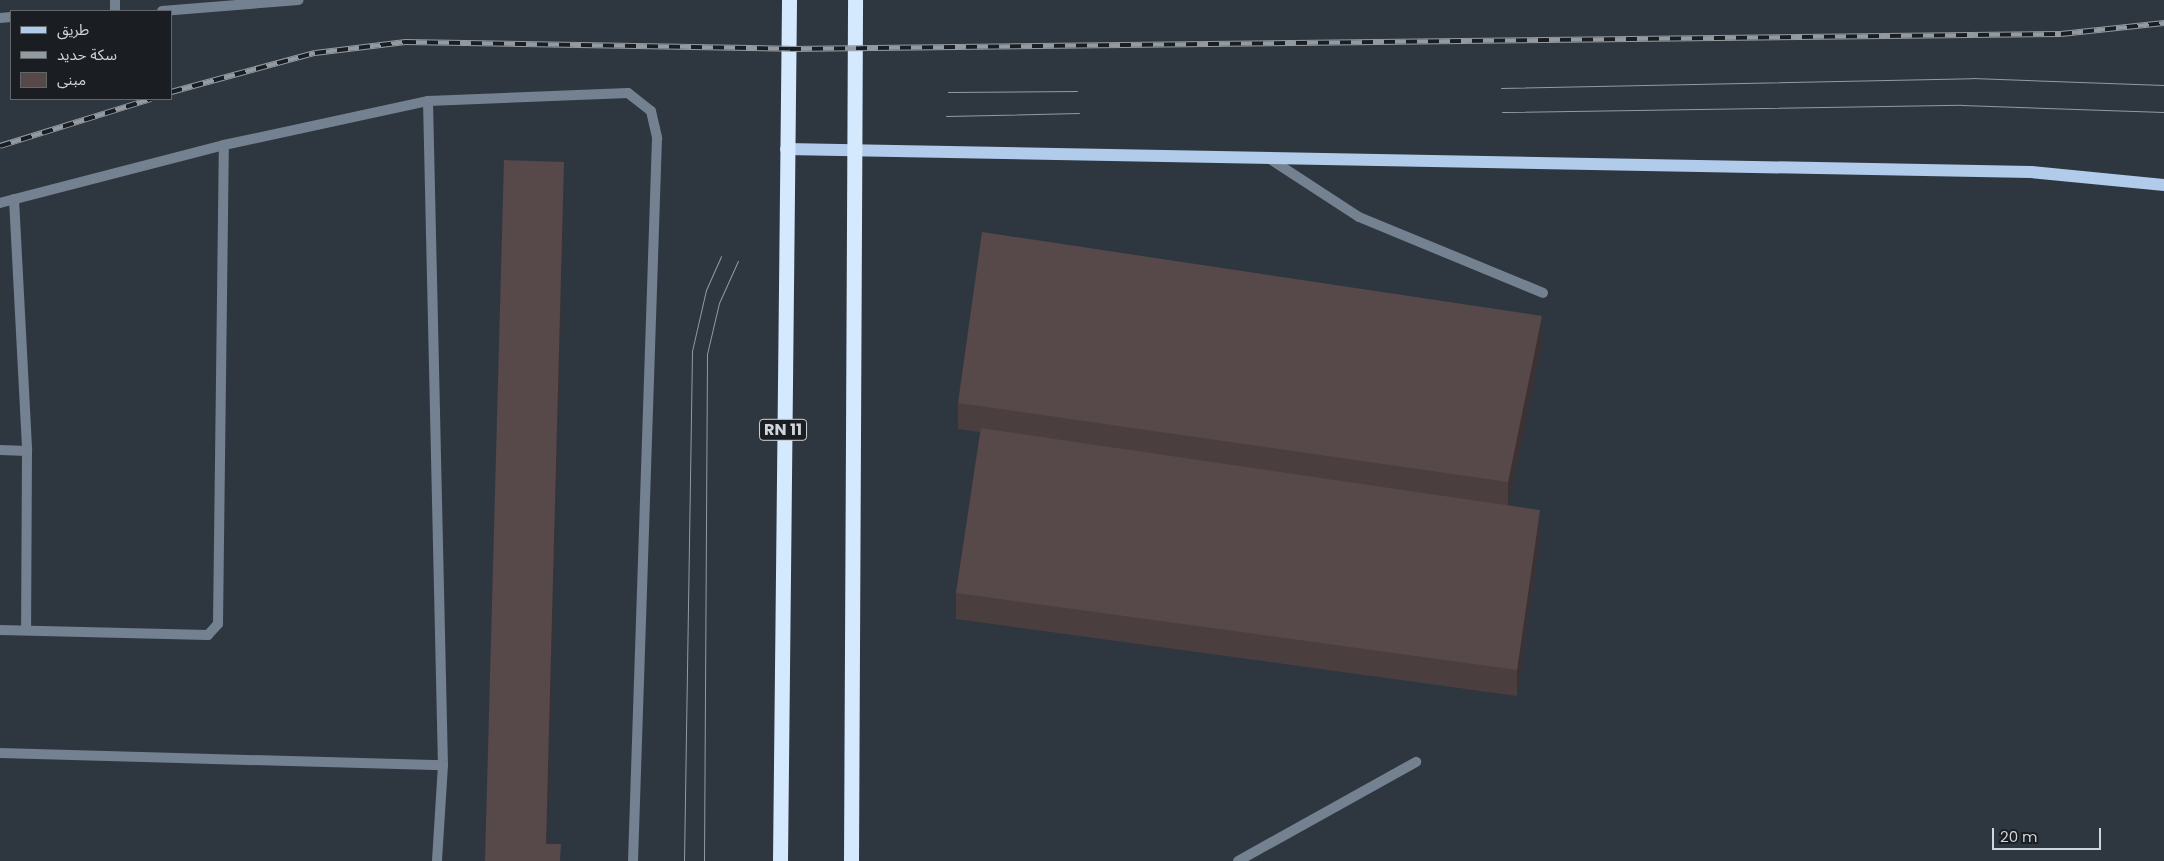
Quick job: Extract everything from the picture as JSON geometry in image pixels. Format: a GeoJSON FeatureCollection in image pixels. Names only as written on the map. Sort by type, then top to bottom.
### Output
{"type":"FeatureCollection","features":[{"type":"Feature","properties":{"kind":"highway","name":"RN 11"},"geometry":{"type":"LineString","coordinates":[[780,861],[786,149],[790,0]]}},
{"type":"Feature","properties":{"kind":"highway"},"geometry":{"type":"LineString","coordinates":[[851,861],[855,0]]}},
{"type":"Feature","properties":{"kind":"main road"},"geometry":{"type":"LineString","coordinates":[[786,149],[854,152],[1265,156],[2031,172],[2164,185]]}},
{"type":"Feature","properties":{"kind":"street"},"geometry":{"type":"LineString","coordinates":[[172,10],[299,0]]}},
{"type":"Feature","properties":{"kind":"street"},"geometry":{"type":"LineString","coordinates":[[0,203],[224,145],[428,101],[628,93],[651,111],[657,138],[633,861]]}},
{"type":"Feature","properties":{"kind":"street"},"geometry":{"type":"LineString","coordinates":[[428,101],[442,765],[437,861]]}},
{"type":"Feature","properties":{"kind":"street"},"geometry":{"type":"LineString","coordinates":[[0,630],[208,635],[218,624],[224,145]]}},
{"type":"Feature","properties":{"kind":"street"},"geometry":{"type":"LineString","coordinates":[[1265,156],[1359,217],[1543,293]]}},
{"type":"Feature","properties":{"kind":"street"},"geometry":{"type":"LineString","coordinates":[[14,198],[27,451],[26,630]]}},
{"type":"Feature","properties":{"kind":"street"},"geometry":{"type":"LineString","coordinates":[[0,450],[27,451]]}},
{"type":"Feature","properties":{"kind":"street"},"geometry":{"type":"LineString","coordinates":[[0,753],[442,765]]}},
{"type":"Feature","properties":{"kind":"street"},"geometry":{"type":"LineString","coordinates":[[1238,861],[1416,762]]}},
{"type":"Feature","properties":{"kind":"building"},"geometry":{"type":"Polygon","coordinates":[[[504,160],[564,162],[546,844],[561,844],[560,861],[485,861],[504,160]]]}},
{"type":"Feature","properties":{"kind":"building"},"geometry":{"type":"Polygon","coordinates":[[[982,232],[1542,316],[1508,482],[958,403],[982,232]]]}},
{"type":"Feature","properties":{"kind":"building"},"geometry":{"type":"Polygon","coordinates":[[[981,428],[1540,510],[1517,670],[956,593],[981,428]]]}},
{"type":"Feature","properties":{"kind":"tram line"},"geometry":{"type":"LineString","coordinates":[[1501,88],[1972,78],[2164,85]]}},
{"type":"Feature","properties":{"kind":"tram line"},"geometry":{"type":"LineString","coordinates":[[948,92],[1077,91]]}},
{"type":"Feature","properties":{"kind":"tram line"},"geometry":{"type":"LineString","coordinates":[[1502,112],[1961,105],[2164,112]]}},
{"type":"Feature","properties":{"kind":"tram line"},"geometry":{"type":"LineString","coordinates":[[946,116],[1079,113]]}},
{"type":"Feature","properties":{"kind":"tram line"},"geometry":{"type":"LineString","coordinates":[[684,861],[692,351],[706,290],[721,256]]}},
{"type":"Feature","properties":{"kind":"tram line"},"geometry":{"type":"LineString","coordinates":[[704,861],[707,354],[719,303],[738,261]]}},
{"type":"Feature","properties":{"kind":"railway"},"geometry":{"type":"LineString","coordinates":[[172,92],[315,53],[405,42],[790,49],[2061,34],[2164,23]]}},
{"type":"Feature","properties":{"kind":"railway"},"geometry":{"type":"LineString","coordinates":[[0,146],[148,100]]}}]}
